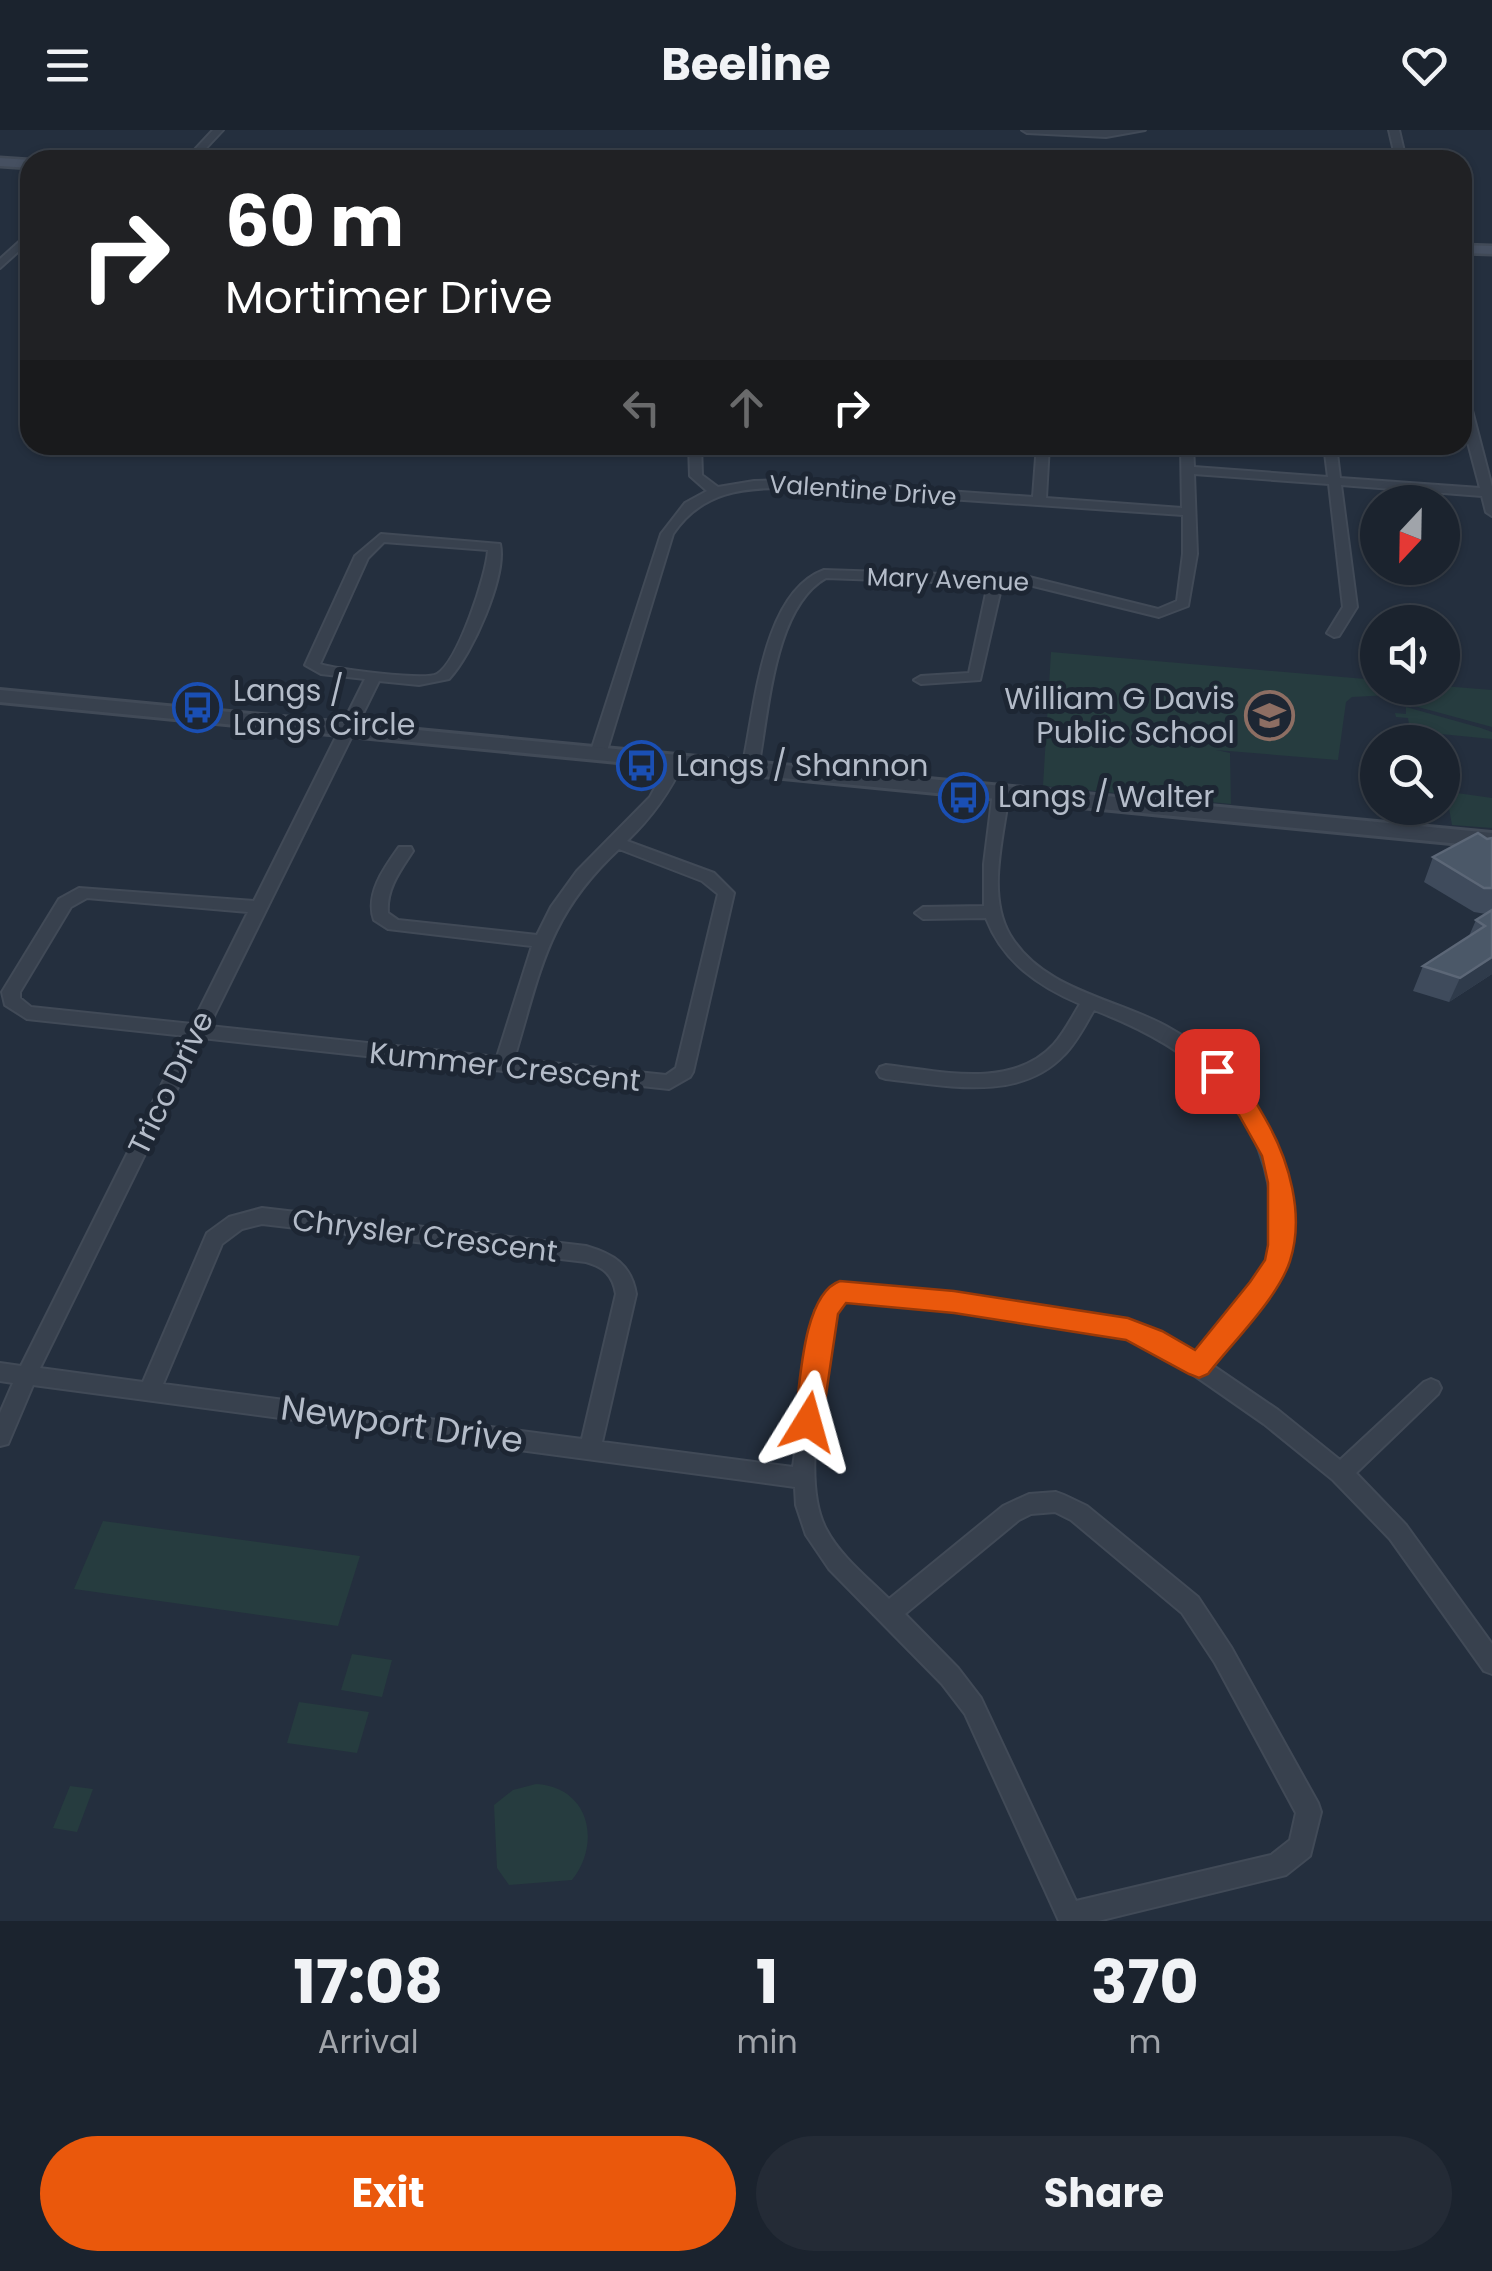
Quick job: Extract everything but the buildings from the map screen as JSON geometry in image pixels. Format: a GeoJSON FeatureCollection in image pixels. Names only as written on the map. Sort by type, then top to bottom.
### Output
{"type":"FeatureCollection","features":[{"type":"Feature","properties":{"kind":"street"},"geometry":{"type":"LineString","coordinates":[[199,150],[218,130]]}},
{"type":"Feature","properties":{"kind":"street"},"geometry":{"type":"LineString","coordinates":[[1027,130],[1106,134],[1140,130]]}},
{"type":"Feature","properties":{"kind":"street"},"geometry":{"type":"LineString","coordinates":[[0,265],[20,245]]}},
{"type":"Feature","properties":{"kind":"street"},"geometry":{"type":"LineString","coordinates":[[1472,431],[1492,512]]}},
{"type":"Feature","properties":{"kind":"street"},"geometry":{"type":"LineString","coordinates":[[695,455],[696,476],[715,491]]}},
{"type":"Feature","properties":{"kind":"street"},"geometry":{"type":"LineString","coordinates":[[1039,503],[1042,455]]}},
{"type":"Feature","properties":{"kind":"street","name":"Mary Avenue"},"geometry":{"type":"LineString","coordinates":[[750,768],[778,639],[785,616],[804,582],[824,574],[996,579],[1059,586],[1147,612],[1173,610],[1183,603],[1190,554],[1187,455]]}},
{"type":"Feature","properties":{"kind":"street"},"geometry":{"type":"LineString","coordinates":[[1331,455],[1350,607],[1334,633]]}},
{"type":"Feature","properties":{"kind":"street"},"geometry":{"type":"LineString","coordinates":[[1188,470],[1490,493]]}},
{"type":"Feature","properties":{"kind":"street","name":"Valentine Drive"},"geometry":{"type":"LineString","coordinates":[[598,754],[666,534],[684,508],[715,491],[753,484],[790,484],[1188,512]]}},
{"type":"Feature","properties":{"kind":"street"},"geometry":{"type":"LineString","coordinates":[[393,537],[495,547],[498,559],[482,600],[452,667],[444,676],[428,680],[374,676],[321,670],[312,664],[370,545],[393,537]]}},
{"type":"Feature","properties":{"kind":"street"},"geometry":{"type":"LineString","coordinates":[[921,680],[975,677],[996,579]]}},
{"type":"Feature","properties":{"kind":"street","name":"Trico Drive"},"geometry":{"type":"LineString","coordinates":[[0,1437],[26,1376],[374,676]]}},
{"type":"Feature","properties":{"kind":"street"},"geometry":{"type":"LineString","coordinates":[[0,696],[1492,840]]}},
{"type":"Feature","properties":{"kind":"street"},"geometry":{"type":"LineString","coordinates":[[504,1066],[542,941],[571,888],[663,795],[676,761]]}},
{"type":"Feature","properties":{"kind":"street"},"geometry":{"type":"LineString","coordinates":[[1001,792],[992,912],[1013,953],[1049,984],[1161,1031],[1217,1071],[1247,1108],[1274,1156],[1281,1213],[1277,1262],[1199,1366]]}},
{"type":"Feature","properties":{"kind":"street","name":"Kummer Crescent"},"geometry":{"type":"LineString","coordinates":[[258,906],[85,892],[64,903],[11,992],[15,1007],[27,1012],[196,1032],[669,1082],[684,1072],[726,893],[708,876],[616,842]]}},
{"type":"Feature","properties":{"kind":"street"},"geometry":{"type":"LineString","coordinates":[[405,850],[392,867],[377,906],[380,916],[394,925],[542,941]]}},
{"type":"Feature","properties":{"kind":"street"},"geometry":{"type":"LineString","coordinates":[[924,913],[992,912]]}},
{"type":"Feature","properties":{"kind":"street"},"geometry":{"type":"LineString","coordinates":[[886,1072],[998,1080],[1034,1070],[1058,1052],[1090,1002]]}},
{"type":"Feature","properties":{"kind":"street","name":"Chrysler Crescent"},"geometry":{"type":"LineString","coordinates":[[150,1391],[214,1239],[226,1227],[244,1219],[262,1216],[586,1254],[601,1258],[622,1273],[626,1294],[590,1449]]}},
{"type":"Feature","properties":{"kind":"street"},"geometry":{"type":"LineString","coordinates":[[889,1613],[1011,1513],[1029,1504],[1056,1502],[1080,1513],[1190,1606],[1223,1654],[1309,1812],[1301,1847],[1277,1866],[1070,1918],[972,1706],[950,1676],[837,1562],[817,1535],[803,1478],[825,1311],[840,1292],[954,1302],[1128,1329],[1153,1338],[1199,1366],[1342,1473],[1398,1532],[1492,1663]]}},
{"type":"Feature","properties":{"kind":"street","name":"Newport Drive"},"geometry":{"type":"LineString","coordinates":[[0,1372],[803,1478]]}},
{"type":"Feature","properties":{"kind":"street"},"geometry":{"type":"LineString","coordinates":[[1342,1473],[1432,1388]]}},
{"type":"Feature","properties":{"kind":"green space","name":"William G Davis Public School"},"geometry":{"type":"Polygon","coordinates":[[[1051,652],[1360,679],[1360,697],[1346,702],[1338,760],[1216,750],[1230,753],[1231,804],[1043,786],[1051,652]]]}},
{"type":"Feature","properties":{"kind":"green space","name":"William G Davis Public School"},"geometry":{"type":"Polygon","coordinates":[[[1460,687],[1492,690],[1492,727],[1411,705],[1460,705],[1460,687]]]}},
{"type":"Feature","properties":{"kind":"green space"},"geometry":{"type":"Polygon","coordinates":[[[1406,707],[1481,728],[1492,732],[1492,739],[1460,736],[1460,725],[1409,725],[1408,718],[1396,717],[1395,713],[1406,714],[1406,707]]]}},
{"type":"Feature","properties":{"kind":"green space"},"geometry":{"type":"Polygon","coordinates":[[[1460,793],[1492,798],[1492,828],[1452,825],[1460,825],[1460,793]]]}},
{"type":"Feature","properties":{"kind":"green space"},"geometry":{"type":"Polygon","coordinates":[[[103,1521],[360,1556],[338,1626],[74,1589],[103,1521]]]}},
{"type":"Feature","properties":{"kind":"green space"},"geometry":{"type":"Polygon","coordinates":[[[352,1654],[392,1660],[382,1697],[341,1690],[352,1654]]]}},
{"type":"Feature","properties":{"kind":"green space"},"geometry":{"type":"Polygon","coordinates":[[[299,1702],[369,1712],[357,1753],[287,1743],[299,1702]]]}},
{"type":"Feature","properties":{"kind":"green space"},"geometry":{"type":"Polygon","coordinates":[[[536,1784],[554,1787],[579,1806],[588,1834],[586,1849],[572,1880],[509,1885],[497,1868],[494,1805],[513,1790],[536,1784]]]}},
{"type":"Feature","properties":{"kind":"green space"},"geometry":{"type":"Polygon","coordinates":[[[70,1786],[93,1789],[77,1832],[53,1828],[70,1786]]]}},
{"type":"Feature","properties":{"kind":"place","name":"Langs / Langs Circle"},"geometry":{"type":"Point","coordinates":[198,708]}},
{"type":"Feature","properties":{"kind":"place","name":"William G Davis Public School"},"geometry":{"type":"Point","coordinates":[1270,716]}},
{"type":"Feature","properties":{"kind":"place","name":"Langs / Shannon"},"geometry":{"type":"Point","coordinates":[641,766]}},
{"type":"Feature","properties":{"kind":"place","name":"Langs / Walter"},"geometry":{"type":"Point","coordinates":[963,797]}},
{"type":"Feature","properties":{"kind":"route"},"geometry":{"type":"LineString","coordinates":[[808,1422],[825,1311],[840,1292],[855,1290],[954,1302],[1128,1329],[1153,1338],[1199,1366],[1259,1289],[1277,1262],[1280,1245],[1280,1183],[1274,1156],[1247,1108],[1217,1071]]}}]}
